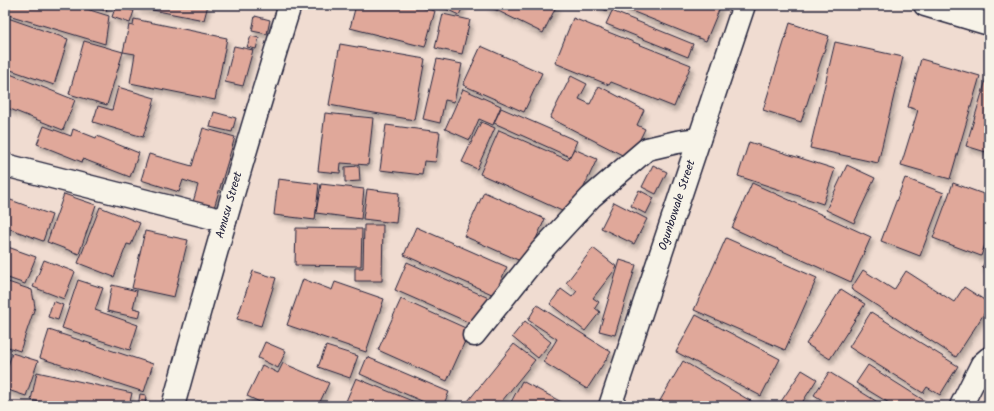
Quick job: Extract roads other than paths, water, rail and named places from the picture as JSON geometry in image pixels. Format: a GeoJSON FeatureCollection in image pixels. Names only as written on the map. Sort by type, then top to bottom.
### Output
{"type":"FeatureCollection","features":[{"type":"Feature","properties":{"kind":"street","name":"Amusu Street"},"geometry":{"type":"LineString","coordinates":[[173,406],[225,221],[290,5]]}},
{"type":"Feature","properties":{"kind":"street","name":"Ogunbowale Street"},"geometry":{"type":"LineString","coordinates":[[610,406],[744,5]]}},
{"type":"Feature","properties":{"kind":"street"},"geometry":{"type":"LineString","coordinates":[[925,5],[989,24]]}},
{"type":"Feature","properties":{"kind":"street"},"geometry":{"type":"LineString","coordinates":[[474,335],[540,251],[591,197],[647,149],[677,142],[699,140]]}},
{"type":"Feature","properties":{"kind":"street"},"geometry":{"type":"LineString","coordinates":[[5,165],[225,221]]}},
{"type":"Feature","properties":{"kind":"street"},"geometry":{"type":"LineString","coordinates":[[961,406],[982,364],[989,358]]}}]}
